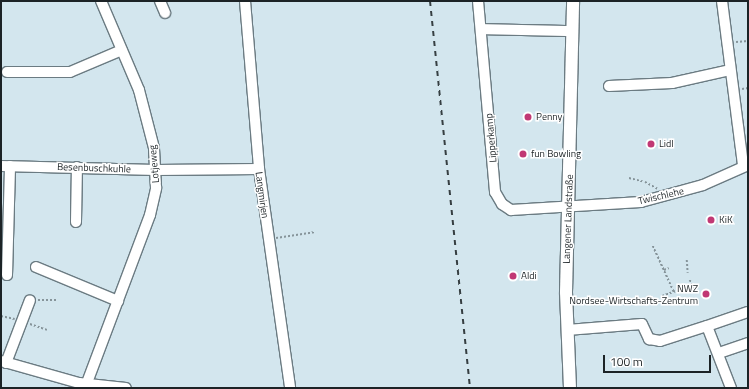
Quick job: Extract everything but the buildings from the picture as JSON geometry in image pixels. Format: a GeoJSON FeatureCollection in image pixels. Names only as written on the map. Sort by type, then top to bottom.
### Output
{"type":"FeatureCollection","features":[{"type":"Feature","properties":{"kind":"main road","name":"Langener Landstraße"},"geometry":{"type":"LineString","coordinates":[[570,388],[566,330],[573,1]]}},
{"type":"Feature","properties":{"kind":"street","name":"Lotjeweg"},"geometry":{"type":"LineString","coordinates":[[86,386],[150,215],[156,170],[154,148],[139,90],[101,1]]}},
{"type":"Feature","properties":{"kind":"street"},"geometry":{"type":"LineString","coordinates":[[160,1],[165,13]]}},
{"type":"Feature","properties":{"kind":"street","name":"Langmirjen"},"geometry":{"type":"LineString","coordinates":[[245,1],[259,169],[290,388]]}},
{"type":"Feature","properties":{"kind":"street","name":"Lipperkamp"},"geometry":{"type":"LineString","coordinates":[[478,1],[482,30],[496,196],[502,204],[517,212],[568,207]]}},
{"type":"Feature","properties":{"kind":"street"},"geometry":{"type":"LineString","coordinates":[[722,1],[730,70],[746,166]]}},
{"type":"Feature","properties":{"kind":"street"},"geometry":{"type":"LineString","coordinates":[[482,30],[572,31]]}},
{"type":"Feature","properties":{"kind":"street"},"geometry":{"type":"LineString","coordinates":[[7,72],[70,72],[122,50]]}},
{"type":"Feature","properties":{"kind":"street"},"geometry":{"type":"LineString","coordinates":[[609,86],[672,83],[730,70]]}},
{"type":"Feature","properties":{"kind":"street"},"geometry":{"type":"LineString","coordinates":[[5,166],[7,275]]}},
{"type":"Feature","properties":{"kind":"street","name":"Besenbuschkuhle"},"geometry":{"type":"LineString","coordinates":[[5,166],[156,170],[259,169]]}},
{"type":"Feature","properties":{"kind":"street","name":"Twischlehe"},"geometry":{"type":"LineString","coordinates":[[568,207],[641,202],[664,198],[703,185],[746,166]]}},
{"type":"Feature","properties":{"kind":"street"},"geometry":{"type":"LineString","coordinates":[[76,167],[76,222]]}},
{"type":"Feature","properties":{"kind":"street"},"geometry":{"type":"LineString","coordinates":[[36,267],[118,301]]}},
{"type":"Feature","properties":{"kind":"street"},"geometry":{"type":"LineString","coordinates":[[30,300],[4,362],[86,386],[126,388]]}},
{"type":"Feature","properties":{"kind":"street"},"geometry":{"type":"LineString","coordinates":[[566,330],[642,324],[649,339],[660,341],[748,312]]}},
{"type":"Feature","properties":{"kind":"street"},"geometry":{"type":"LineString","coordinates":[[707,326],[719,353],[731,388]]}},
{"type":"Feature","properties":{"kind":"street"},"geometry":{"type":"LineString","coordinates":[[719,353],[748,343]]}},
{"type":"Feature","properties":{"kind":"path"},"geometry":{"type":"LineString","coordinates":[[727,42],[748,40]]}},
{"type":"Feature","properties":{"kind":"path"},"geometry":{"type":"LineString","coordinates":[[629,178],[657,187],[664,198]]}},
{"type":"Feature","properties":{"kind":"path"},"geometry":{"type":"LineString","coordinates":[[269,239],[316,232]]}},
{"type":"Feature","properties":{"kind":"path"},"geometry":{"type":"LineString","coordinates":[[653,246],[674,292]]}},
{"type":"Feature","properties":{"kind":"path"},"geometry":{"type":"LineString","coordinates":[[687,260],[688,273]]}},
{"type":"Feature","properties":{"kind":"path"},"geometry":{"type":"LineString","coordinates":[[664,270],[669,268]]}},
{"type":"Feature","properties":{"kind":"path"},"geometry":{"type":"LineString","coordinates":[[690,280],[694,290]]}},
{"type":"Feature","properties":{"kind":"path"},"geometry":{"type":"LineString","coordinates":[[662,296],[692,285]]}},
{"type":"Feature","properties":{"kind":"path"},"geometry":{"type":"LineString","coordinates":[[30,300],[57,300]]}},
{"type":"Feature","properties":{"kind":"path"},"geometry":{"type":"LineString","coordinates":[[1,316],[22,321],[47,330]]}},
{"type":"Feature","properties":{"kind":"railway"},"geometry":{"type":"LineString","coordinates":[[430,1],[470,388]]}},
{"type":"Feature","properties":{"kind":"place","name":"Penny"},"geometry":{"type":"Point","coordinates":[528,117]}},
{"type":"Feature","properties":{"kind":"place","name":"Lidl"},"geometry":{"type":"Point","coordinates":[651,144]}},
{"type":"Feature","properties":{"kind":"place","name":"fun Bowling"},"geometry":{"type":"Point","coordinates":[523,154]}},
{"type":"Feature","properties":{"kind":"place","name":"KiK"},"geometry":{"type":"Point","coordinates":[711,220]}},
{"type":"Feature","properties":{"kind":"place","name":"Aldi"},"geometry":{"type":"Point","coordinates":[513,276]}},
{"type":"Feature","properties":{"kind":"place","name":"NWZ Nordsee-Wirtschafts-Zentrum"},"geometry":{"type":"Point","coordinates":[706,294]}}]}
